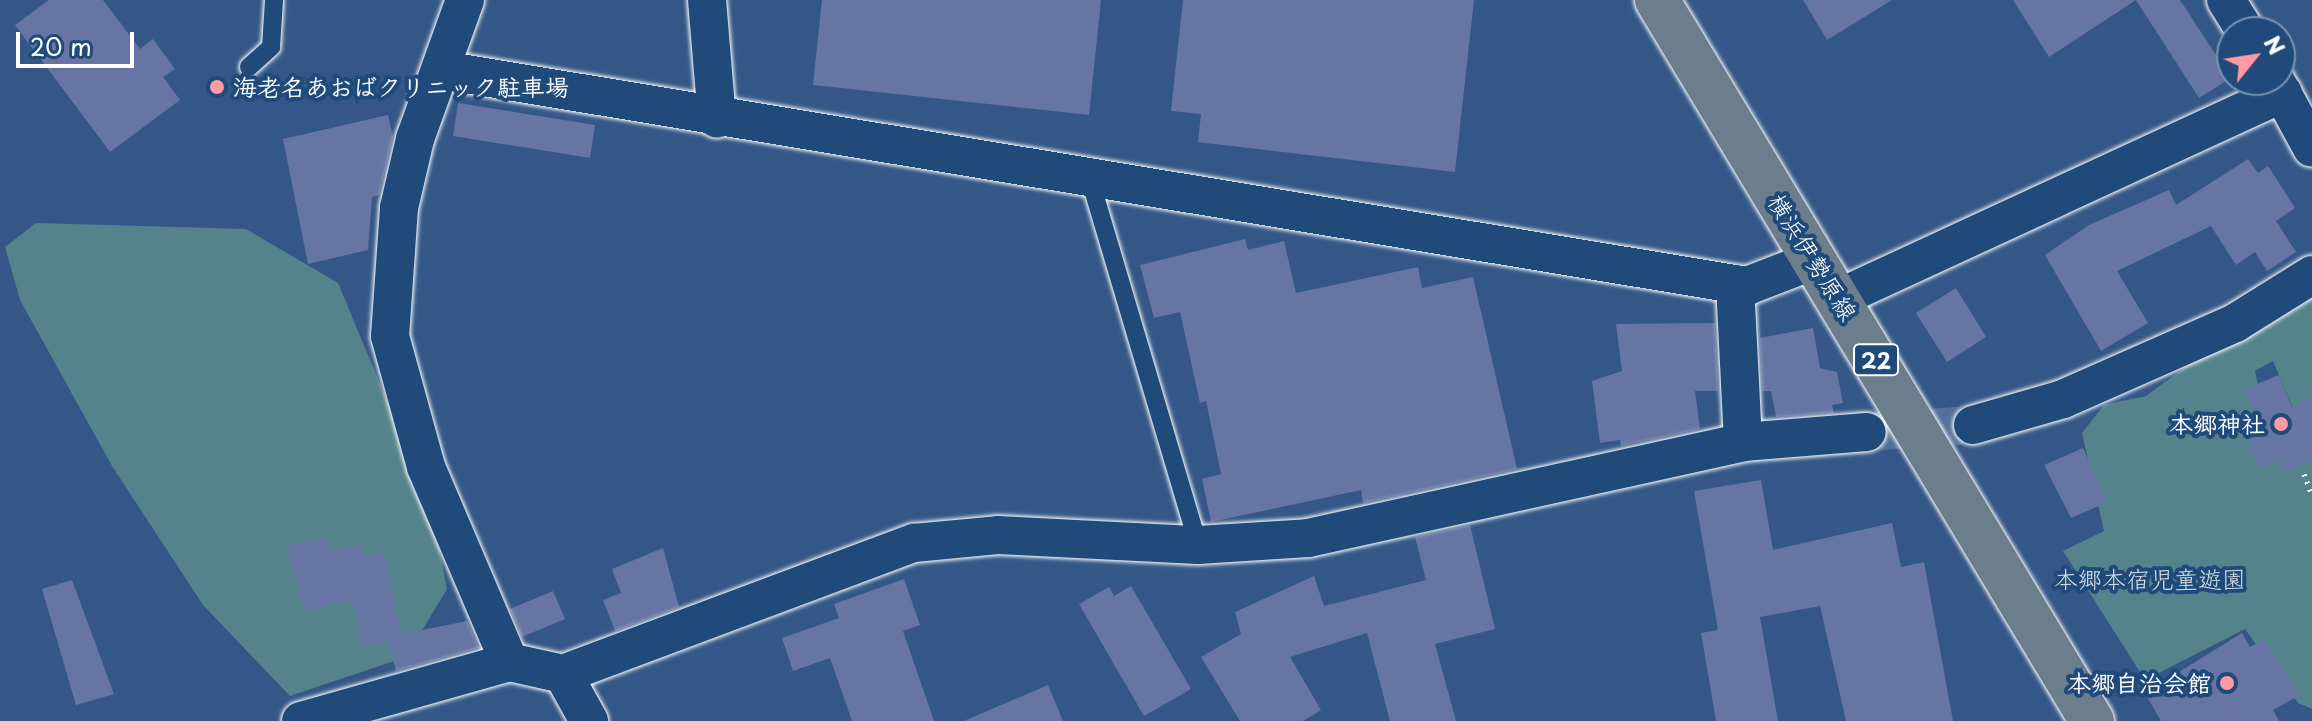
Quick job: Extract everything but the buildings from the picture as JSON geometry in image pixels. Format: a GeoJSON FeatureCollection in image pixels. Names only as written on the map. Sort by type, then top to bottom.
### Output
{"type":"FeatureCollection","features":[{"type":"Feature","properties":{"kind":"main road","name":"横浜伊勢原線"},"geometry":{"type":"LineString","coordinates":[[1657,0],[2092,721]]}},
{"type":"Feature","properties":{"kind":"street"},"geometry":{"type":"LineString","coordinates":[[465,0],[415,139],[399,208],[390,336],[426,467],[509,662]]}},
{"type":"Feature","properties":{"kind":"street"},"geometry":{"type":"LineString","coordinates":[[707,0],[717,119]]}},
{"type":"Feature","properties":{"kind":"street"},"geometry":{"type":"LineString","coordinates":[[442,70],[717,119],[1088,172],[1747,286],[1814,260]]}},
{"type":"Feature","properties":{"kind":"street"},"geometry":{"type":"LineString","coordinates":[[1839,298],[2258,96]]}},
{"type":"Feature","properties":{"kind":"street"},"geometry":{"type":"LineString","coordinates":[[2284,96],[2312,148]]}},
{"type":"Feature","properties":{"kind":"street"},"geometry":{"type":"LineString","coordinates":[[1973,425],[2063,399],[2220,330],[2312,275]]}},
{"type":"Feature","properties":{"kind":"street"},"geometry":{"type":"LineString","coordinates":[[1735,284],[1743,442]]}},
{"type":"Feature","properties":{"kind":"street"},"geometry":{"type":"LineString","coordinates":[[301,721],[509,662],[563,674],[914,543],[998,535],[1198,545],[1308,538],[1743,442],[1867,432]]}},
{"type":"Feature","properties":{"kind":"street"},"geometry":{"type":"LineString","coordinates":[[563,674],[589,721]]}},
{"type":"Feature","properties":{"kind":"lane"},"geometry":{"type":"LineString","coordinates":[[249,67],[271,47],[274,0]]}},
{"type":"Feature","properties":{"kind":"lane"},"geometry":{"type":"LineString","coordinates":[[1088,172],[1198,545]]}},
{"type":"Feature","properties":{"kind":"path"},"geometry":{"type":"LineString","coordinates":[[2304,474],[2312,495]]}},
{"type":"Feature","properties":{"kind":"green space"},"geometry":{"type":"Polygon","coordinates":[[[36,223],[246,229],[338,283],[430,504],[447,589],[406,657],[290,696],[203,605],[112,466],[20,300],[5,247],[36,223]]]}},
{"type":"Feature","properties":{"kind":"green space","name":"本郷本宿児童遊園"},"geometry":{"type":"Polygon","coordinates":[[[2312,295],[2312,453],[2273,361],[2255,371],[2273,455],[2312,459],[2312,709],[2298,703],[2245,629],[2145,680],[2063,551],[2104,531],[2082,433],[2104,405],[2146,396],[2211,348],[2312,295]]]}},
{"type":"Feature","properties":{"kind":"tunnel"},"geometry":{"type":"LineString","coordinates":[[1867,432],[1973,425]]}},
{"type":"Feature","properties":{"kind":"place","name":"海老名あおばクリニック駐車場"},"geometry":{"type":"Point","coordinates":[217,87]}},
{"type":"Feature","properties":{"kind":"place","name":"本郷神社"},"geometry":{"type":"Point","coordinates":[2281,424]}},
{"type":"Feature","properties":{"kind":"place","name":"本郷自治会館"},"geometry":{"type":"Point","coordinates":[2227,683]}}]}
